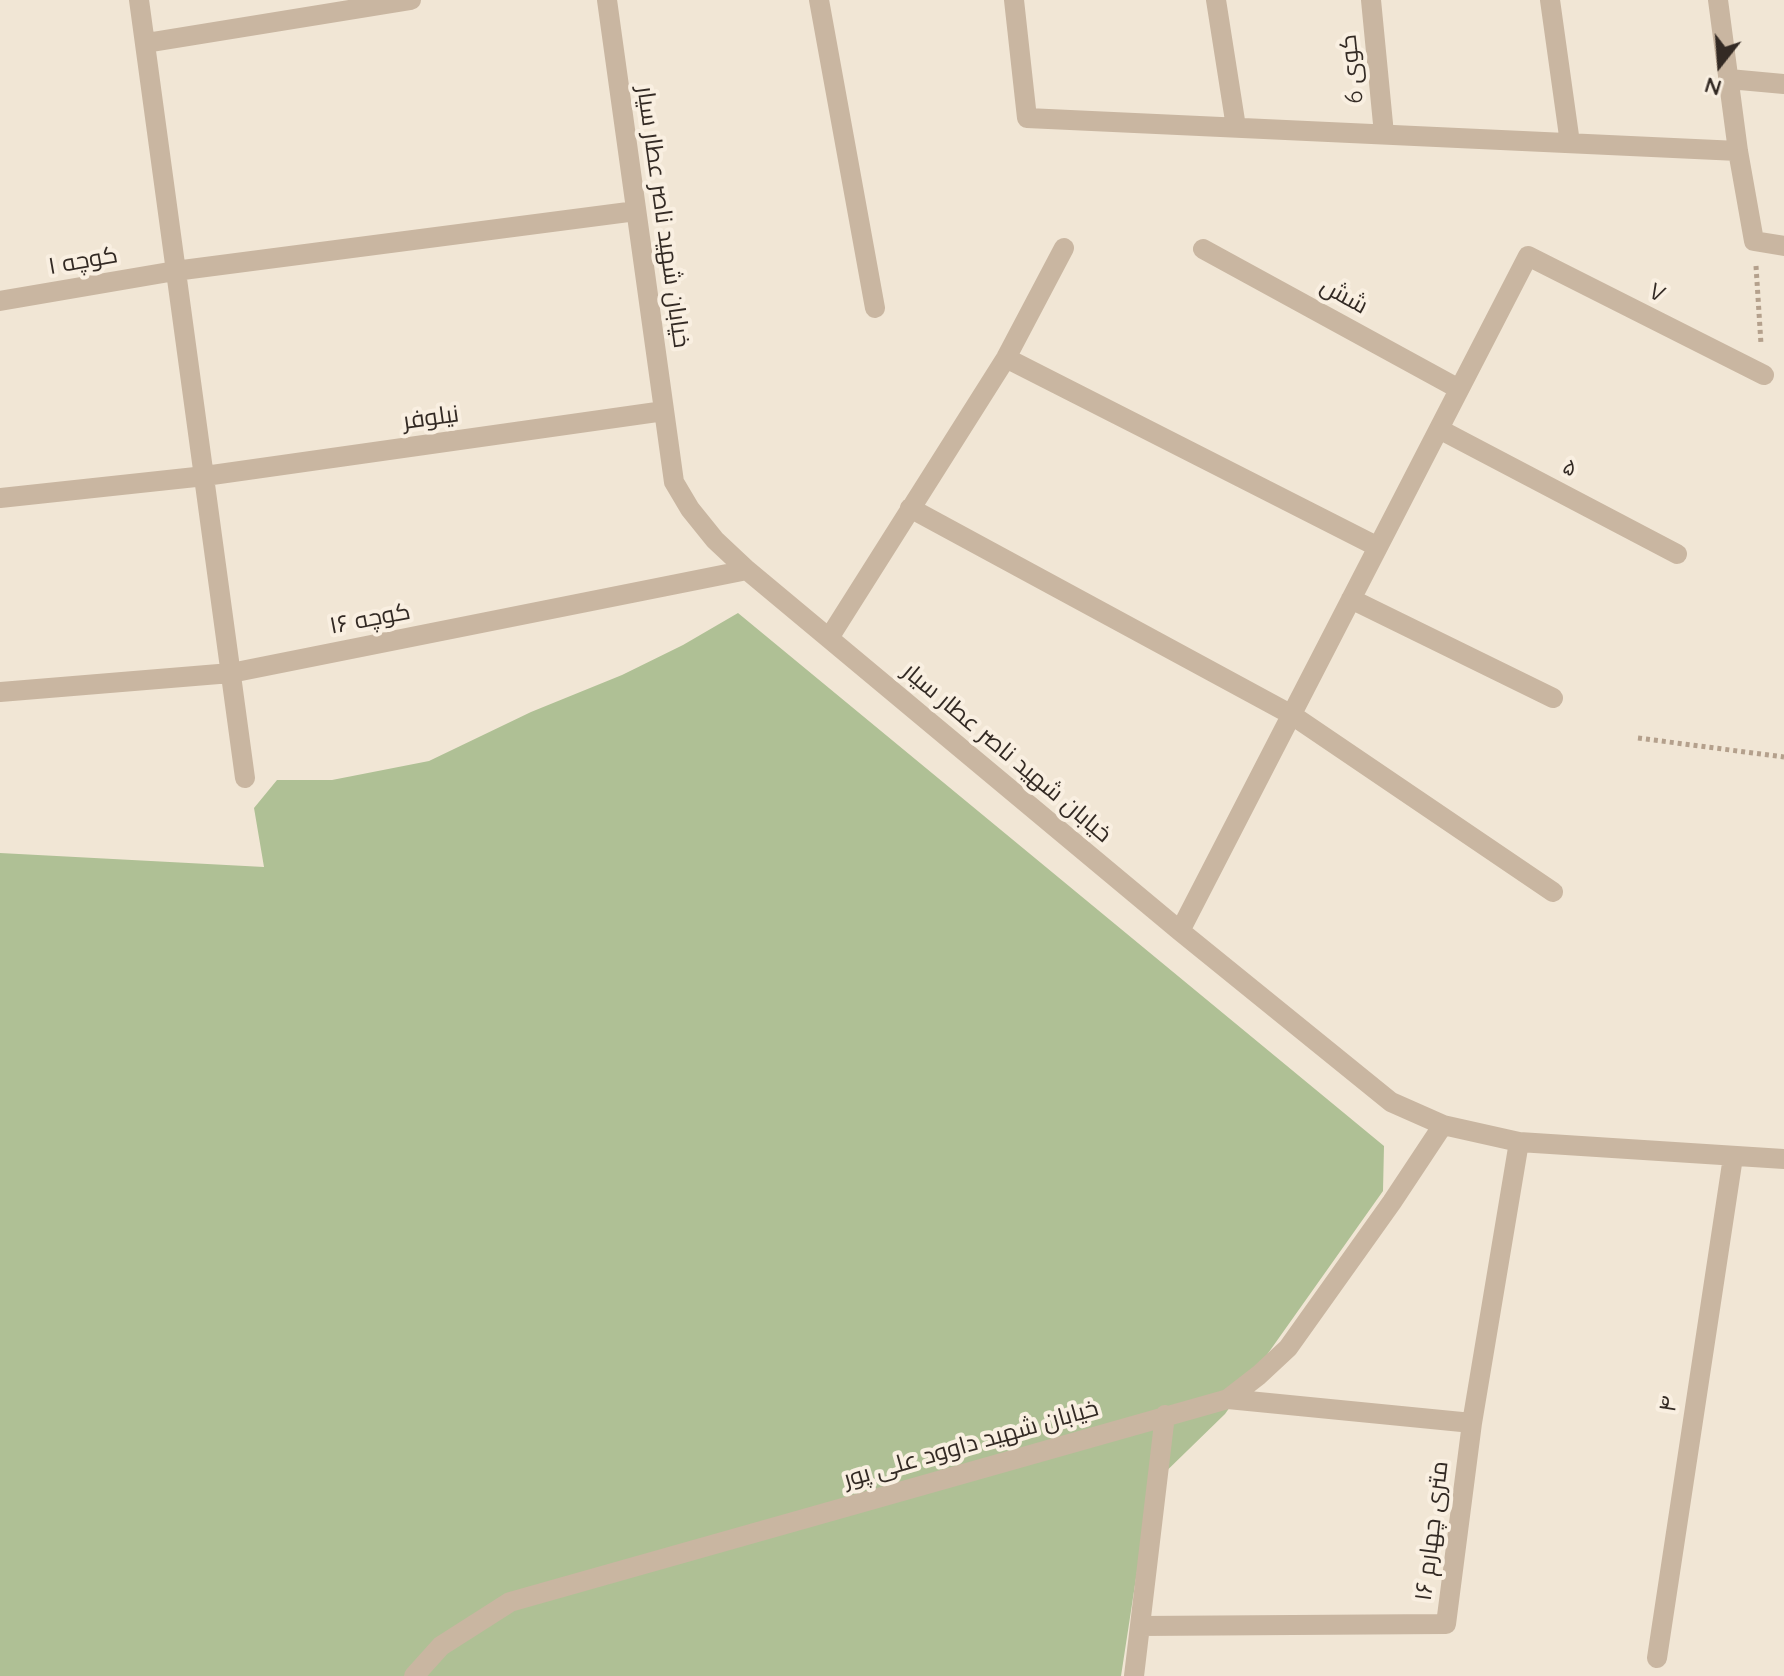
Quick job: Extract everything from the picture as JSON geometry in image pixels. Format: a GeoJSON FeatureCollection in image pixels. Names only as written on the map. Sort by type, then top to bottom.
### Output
{"type":"FeatureCollection","features":[{"type":"Feature","properties":{"kind":"street"},"geometry":{"type":"LineString","coordinates":[[139,0],[245,778]]}},
{"type":"Feature","properties":{"kind":"street"},"geometry":{"type":"LineString","coordinates":[[146,43],[411,0]]}},
{"type":"Feature","properties":{"kind":"street","name":"خیابان شهید ناصر عطار سیار"},"geometry":{"type":"LineString","coordinates":[[607,0],[674,482],[690,509],[715,540],[1180,931],[1391,1102],[1443,1125],[1519,1142],[1784,1159]]}},
{"type":"Feature","properties":{"kind":"street"},"geometry":{"type":"LineString","coordinates":[[819,0],[875,308]]}},
{"type":"Feature","properties":{"kind":"street"},"geometry":{"type":"LineString","coordinates":[[1014,0],[1027,118],[1738,151]]}},
{"type":"Feature","properties":{"kind":"street"},"geometry":{"type":"LineString","coordinates":[[1216,0],[1236,127]]}},
{"type":"Feature","properties":{"kind":"street","name":"کوی 6"},"geometry":{"type":"LineString","coordinates":[[1371,0],[1384,134]]}},
{"type":"Feature","properties":{"kind":"street"},"geometry":{"type":"LineString","coordinates":[[1550,0],[1570,143]]}},
{"type":"Feature","properties":{"kind":"street"},"geometry":{"type":"LineString","coordinates":[[1718,0],[1738,151],[1754,241],[1784,246]]}},
{"type":"Feature","properties":{"kind":"street"},"geometry":{"type":"LineString","coordinates":[[1729,79],[1784,84]]}},
{"type":"Feature","properties":{"kind":"street","name":"کوچه ۱"},"geometry":{"type":"LineString","coordinates":[[0,301],[175,271],[636,211]]}},
{"type":"Feature","properties":{"kind":"street"},"geometry":{"type":"LineString","coordinates":[[829,638],[1006,358],[1064,248]]}},
{"type":"Feature","properties":{"kind":"street","name":"شش"},"geometry":{"type":"LineString","coordinates":[[1203,249],[1459,389]]}},
{"type":"Feature","properties":{"kind":"street","name":"۷"},"geometry":{"type":"LineString","coordinates":[[1459,389],[1528,256],[1764,375]]}},
{"type":"Feature","properties":{"kind":"street"},"geometry":{"type":"LineString","coordinates":[[1006,358],[1378,547]]}},
{"type":"Feature","properties":{"kind":"street"},"geometry":{"type":"LineString","coordinates":[[1180,931],[1459,389]]}},
{"type":"Feature","properties":{"kind":"street","name":"نیلوفر"},"geometry":{"type":"LineString","coordinates":[[0,498],[205,476],[664,411]]}},
{"type":"Feature","properties":{"kind":"street","name":"۵"},"geometry":{"type":"LineString","coordinates":[[1439,429],[1677,554]]}},
{"type":"Feature","properties":{"kind":"street"},"geometry":{"type":"LineString","coordinates":[[910,508],[1292,715],[1553,892]]}},
{"type":"Feature","properties":{"kind":"street","name":"کوچه ۱۶"},"geometry":{"type":"LineString","coordinates":[[0,692],[231,673],[747,570]]}},
{"type":"Feature","properties":{"kind":"street"},"geometry":{"type":"LineString","coordinates":[[1351,599],[1553,698]]}},
{"type":"Feature","properties":{"kind":"street","name":"خیابان شهید داوود علی پور"},"geometry":{"type":"LineString","coordinates":[[414,1676],[441,1646],[510,1602],[1228,1399],[1288,1348],[1443,1125]]}},
{"type":"Feature","properties":{"kind":"street","name":"۱۶ متری چهارم"},"geometry":{"type":"LineString","coordinates":[[1140,1626],[1446,1624],[1472,1423],[1519,1142]]}},
{"type":"Feature","properties":{"kind":"street","name":"۴"},"geometry":{"type":"LineString","coordinates":[[1657,1658],[1733,1157]]}},
{"type":"Feature","properties":{"kind":"street"},"geometry":{"type":"LineString","coordinates":[[1228,1399],[1472,1423]]}},
{"type":"Feature","properties":{"kind":"street"},"geometry":{"type":"LineString","coordinates":[[1134,1676],[1165,1415]]}},
{"type":"Feature","properties":{"kind":"path"},"geometry":{"type":"LineString","coordinates":[[1754,241],[1764,375]]}},
{"type":"Feature","properties":{"kind":"path"},"geometry":{"type":"LineString","coordinates":[[1638,738],[1784,757]]}},
{"type":"Feature","properties":{"kind":"green space"},"geometry":{"type":"Polygon","coordinates":[[[738,613],[1384,1146],[1383,1191],[1225,1414],[1150,1487],[1121,1676],[0,1676],[0,853],[264,867],[254,808],[277,780],[332,780],[429,761],[531,712],[622,675],[738,613]]]}}]}
